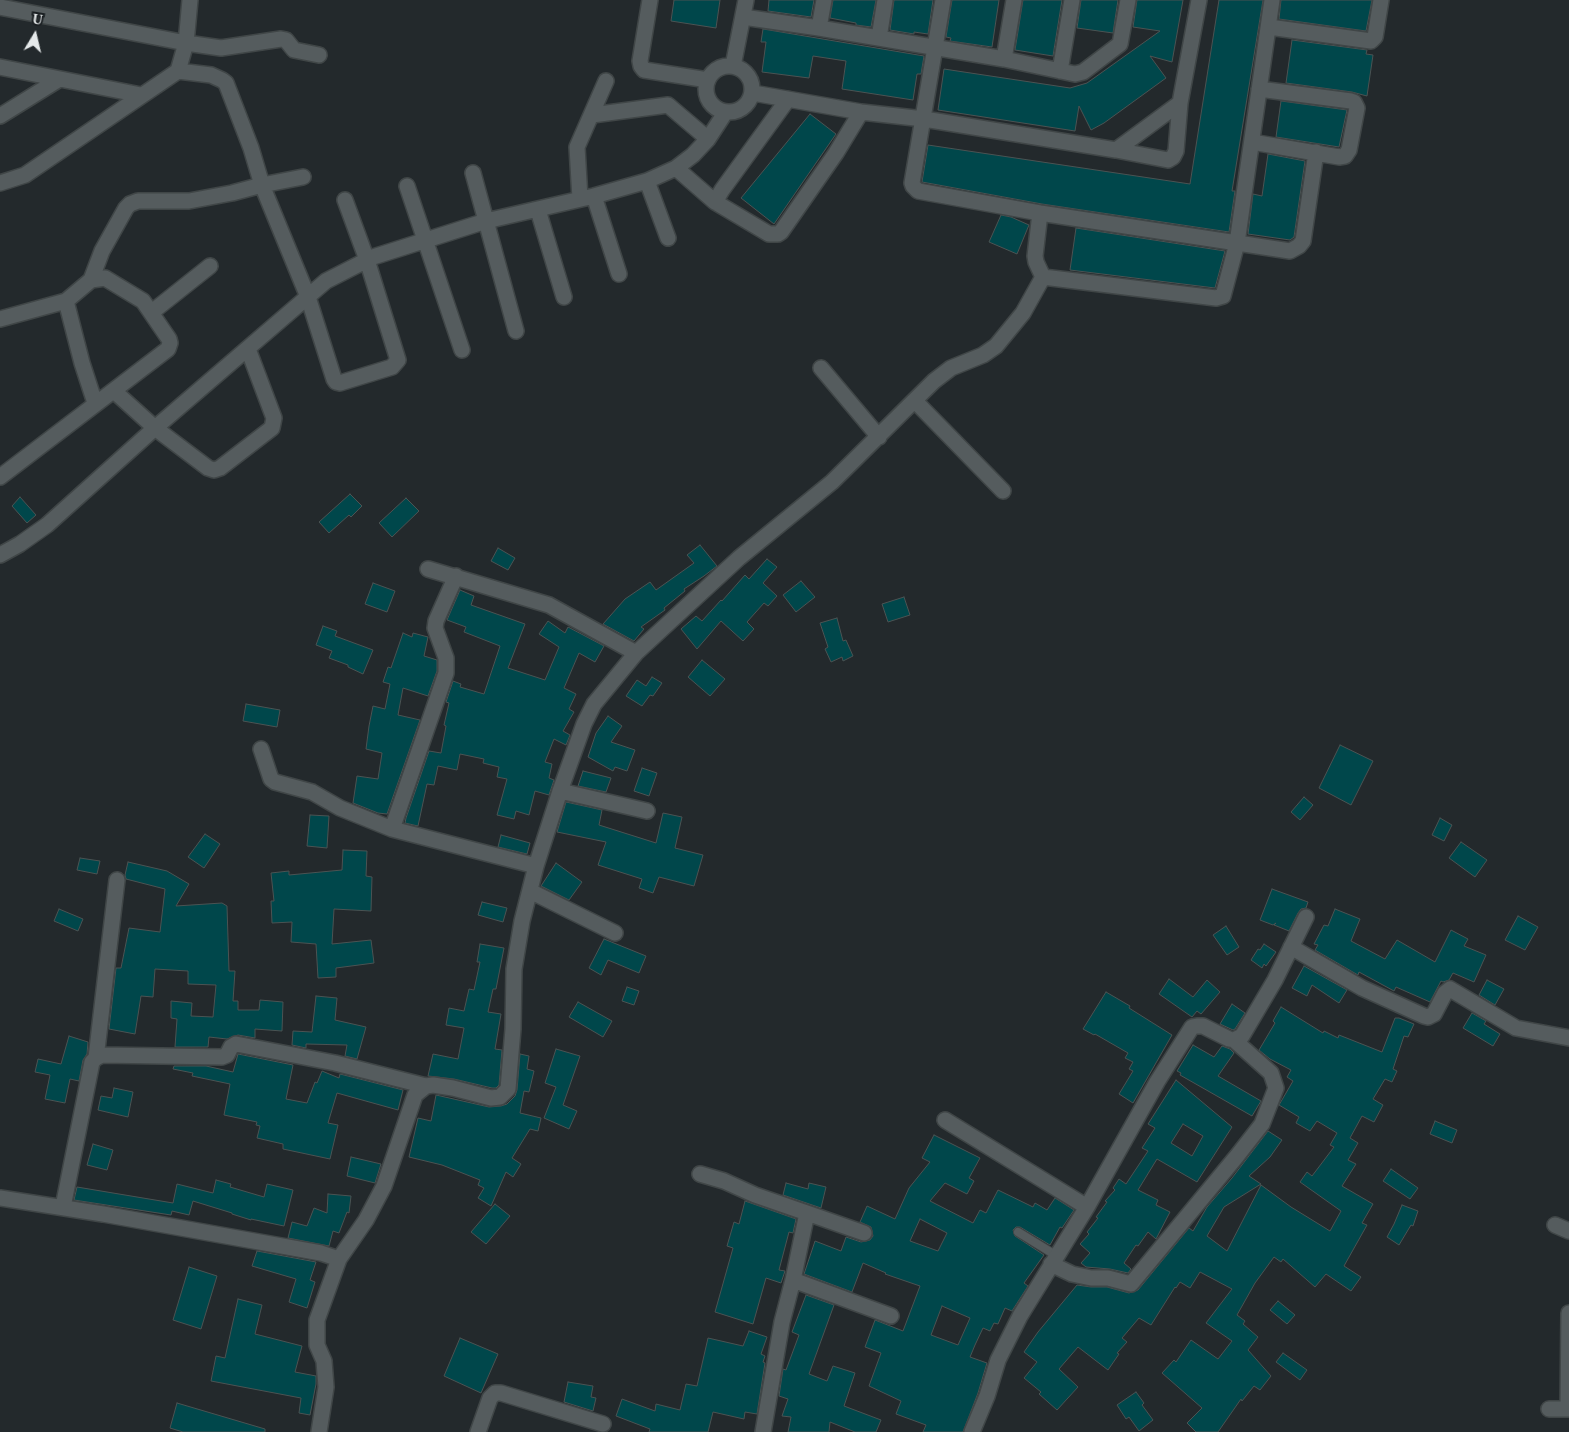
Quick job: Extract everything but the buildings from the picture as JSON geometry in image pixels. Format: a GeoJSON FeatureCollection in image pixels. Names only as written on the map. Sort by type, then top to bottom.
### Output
{"type":"FeatureCollection","features":[{"type":"Feature","properties":{"kind":"street"},"geometry":{"type":"LineString","coordinates":[[0,183],[25,175],[178,71],[186,43],[190,0]]}},
{"type":"Feature","properties":{"kind":"street"},"geometry":{"type":"LineString","coordinates":[[650,0],[640,62],[641,66],[644,70],[708,80]]}},
{"type":"Feature","properties":{"kind":"street"},"geometry":{"type":"LineString","coordinates":[[733,66],[746,0]]}},
{"type":"Feature","properties":{"kind":"street"},"geometry":{"type":"LineString","coordinates":[[819,28],[824,0]]}},
{"type":"Feature","properties":{"kind":"street"},"geometry":{"type":"LineString","coordinates":[[879,38],[885,0]]}},
{"type":"Feature","properties":{"kind":"street"},"geometry":{"type":"LineString","coordinates":[[943,0],[912,183],[918,191],[1040,213],[1290,251],[1299,246],[1303,241],[1316,152]]}},
{"type":"Feature","properties":{"kind":"street"},"geometry":{"type":"LineString","coordinates":[[1004,59],[1014,0]]}},
{"type":"Feature","properties":{"kind":"street"},"geometry":{"type":"LineString","coordinates":[[1060,71],[1072,0]]}},
{"type":"Feature","properties":{"kind":"street"},"geometry":{"type":"LineString","coordinates":[[743,17],[1004,59],[1075,74],[1083,72],[1120,44],[1128,0]]}},
{"type":"Feature","properties":{"kind":"street"},"geometry":{"type":"LineString","coordinates":[[753,93],[861,112],[924,119],[1168,160],[1173,158],[1176,151],[1180,103],[1199,0]]}},
{"type":"Feature","properties":{"kind":"street"},"geometry":{"type":"LineString","coordinates":[[1043,277],[1220,298],[1225,293],[1237,243],[1272,0]]}},
{"type":"Feature","properties":{"kind":"street"},"geometry":{"type":"LineString","coordinates":[[1269,27],[1371,41],[1375,37],[1381,0]]}},
{"type":"Feature","properties":{"kind":"street"},"geometry":{"type":"LineString","coordinates":[[0,7],[186,43],[224,48],[281,39],[286,40],[294,50],[319,55]]}},
{"type":"Feature","properties":{"kind":"street"},"geometry":{"type":"LineString","coordinates":[[725,66],[733,66],[746,72],[752,82],[753,93],[748,105],[737,112],[725,113],[714,108],[708,100],[706,90],[708,80],[715,71],[725,66]]}},
{"type":"Feature","properties":{"kind":"street"},"geometry":{"type":"LineString","coordinates":[[0,67],[141,96]]}},
{"type":"Feature","properties":{"kind":"street"},"geometry":{"type":"LineString","coordinates":[[178,71],[211,75],[226,83],[251,148],[262,185],[308,297],[336,382],[340,383],[395,366],[398,360],[345,200]]}},
{"type":"Feature","properties":{"kind":"street"},"geometry":{"type":"LineString","coordinates":[[0,116],[58,80]]}},
{"type":"Feature","properties":{"kind":"street"},"geometry":{"type":"LineString","coordinates":[[606,81],[577,147],[587,198],[619,274]]}},
{"type":"Feature","properties":{"kind":"street"},"geometry":{"type":"LineString","coordinates":[[1252,142],[1339,157],[1348,153],[1357,108],[1354,102],[1260,89]]}},
{"type":"Feature","properties":{"kind":"street"},"geometry":{"type":"LineString","coordinates":[[715,202],[788,99]]}},
{"type":"Feature","properties":{"kind":"street"},"geometry":{"type":"LineString","coordinates":[[1116,150],[1180,103]]}},
{"type":"Feature","properties":{"kind":"street"},"geometry":{"type":"LineString","coordinates":[[592,115],[668,105],[672,106],[708,139]]}},
{"type":"Feature","properties":{"kind":"street"},"geometry":{"type":"LineString","coordinates":[[676,168],[715,202],[769,234],[778,234],[836,153],[861,112]]}},
{"type":"Feature","properties":{"kind":"street"},"geometry":{"type":"LineString","coordinates":[[0,555],[47,525],[154,428],[326,281],[366,260],[425,240],[486,221],[587,198],[647,181],[676,168],[708,139],[725,113]]}},
{"type":"Feature","properties":{"kind":"street"},"geometry":{"type":"LineString","coordinates":[[474,173],[516,331]]}},
{"type":"Feature","properties":{"kind":"street"},"geometry":{"type":"LineString","coordinates":[[0,319],[66,301],[91,280],[102,251],[130,204],[138,201],[189,201],[303,176]]}},
{"type":"Feature","properties":{"kind":"street"},"geometry":{"type":"LineString","coordinates":[[647,181],[668,238]]}},
{"type":"Feature","properties":{"kind":"street"},"geometry":{"type":"LineString","coordinates":[[407,186],[462,350]]}},
{"type":"Feature","properties":{"kind":"street"},"geometry":{"type":"LineString","coordinates":[[538,210],[564,297]]}},
{"type":"Feature","properties":{"kind":"street"},"geometry":{"type":"LineString","coordinates":[[1040,213],[1035,256],[1043,277]]}},
{"type":"Feature","properties":{"kind":"street"},"geometry":{"type":"LineString","coordinates":[[152,312],[210,266]]}},
{"type":"Feature","properties":{"kind":"street"},"geometry":{"type":"LineString","coordinates":[[63,1207],[92,1062],[96,1058],[109,1055],[222,1057],[227,1055],[231,1047],[236,1044],[336,1063],[426,1086],[433,1085],[453,1088],[491,1098],[500,1097],[508,1089],[513,1028],[514,969],[530,890],[560,791],[584,724],[594,704],[636,653],[739,558],[832,482],[951,368],[983,355],[996,346],[1023,313],[1043,277]]}},
{"type":"Feature","properties":{"kind":"street"},"geometry":{"type":"LineString","coordinates":[[0,476],[168,349],[169,339],[143,301],[110,280],[105,278],[91,280]]}},
{"type":"Feature","properties":{"kind":"street"},"geometry":{"type":"LineString","coordinates":[[66,301],[82,363],[95,403]]}},
{"type":"Feature","properties":{"kind":"street"},"geometry":{"type":"LineString","coordinates":[[114,390],[154,428],[208,468],[214,470],[220,468],[272,428],[274,418],[248,349]]}},
{"type":"Feature","properties":{"kind":"street"},"geometry":{"type":"LineString","coordinates":[[821,368],[880,437]]}},
{"type":"Feature","properties":{"kind":"street"},"geometry":{"type":"LineString","coordinates":[[916,401],[1003,490]]}},
{"type":"Feature","properties":{"kind":"street"},"geometry":{"type":"LineString","coordinates":[[428,569],[549,605],[636,653]]}},
{"type":"Feature","properties":{"kind":"street"},"geometry":{"type":"LineString","coordinates":[[392,829],[446,673],[446,658],[435,628],[436,621],[456,576]]}},
{"type":"Feature","properties":{"kind":"street"},"geometry":{"type":"LineString","coordinates":[[261,749],[271,779],[275,782],[308,790],[340,808],[392,829],[536,866]]}},
{"type":"Feature","properties":{"kind":"street"},"geometry":{"type":"LineString","coordinates":[[560,791],[648,811]]}},
{"type":"Feature","properties":{"kind":"street"},"geometry":{"type":"LineString","coordinates":[[96,1058],[117,880]]}},
{"type":"Feature","properties":{"kind":"street"},"geometry":{"type":"LineString","coordinates":[[530,890],[615,933]]}},
{"type":"Feature","properties":{"kind":"street"},"geometry":{"type":"LineString","coordinates":[[1234,1040],[1242,1036],[1258,1012],[1306,917]]}},
{"type":"Feature","properties":{"kind":"street"},"geometry":{"type":"LineString","coordinates":[[1291,948],[1362,988],[1424,1016],[1434,1014],[1445,993],[1450,989],[1516,1028],[1569,1038]]}},
{"type":"Feature","properties":{"kind":"street"},"geometry":{"type":"LineString","coordinates":[[972,1432],[987,1396],[998,1360],[1020,1316],[1054,1260],[1087,1208],[1157,1082],[1192,1028],[1203,1026],[1223,1037],[1234,1040],[1271,1073],[1276,1088],[1262,1124],[1131,1284],[1108,1278],[1077,1275],[1054,1260]]}},
{"type":"Feature","properties":{"kind":"street"},"geometry":{"type":"LineString","coordinates":[[319,1432],[326,1387],[324,1361],[317,1345],[317,1320],[339,1259],[366,1220],[384,1186],[415,1096],[426,1086]]}},
{"type":"Feature","properties":{"kind":"street"},"geometry":{"type":"LineString","coordinates":[[945,1120],[1087,1208]]}},
{"type":"Feature","properties":{"kind":"street"},"geometry":{"type":"LineString","coordinates":[[700,1174],[724,1181],[864,1234]]}},
{"type":"Feature","properties":{"kind":"street"},"geometry":{"type":"LineString","coordinates":[[0,1198],[63,1207],[321,1253],[339,1259]]}},
{"type":"Feature","properties":{"kind":"street"},"geometry":{"type":"LineString","coordinates":[[763,1432],[782,1322],[793,1280],[806,1213]]}},
{"type":"Feature","properties":{"kind":"street"},"geometry":{"type":"LineString","coordinates":[[793,1280],[891,1316]]}},
{"type":"Feature","properties":{"kind":"street"},"geometry":{"type":"LineString","coordinates":[[1549,1409],[1568,1409],[1569,1313]]}},
{"type":"Feature","properties":{"kind":"street"},"geometry":{"type":"LineString","coordinates":[[478,1432],[490,1398],[495,1394],[501,1393],[603,1424]]}},
{"type":"Feature","properties":{"kind":"lane"},"geometry":{"type":"LineString","coordinates":[[1018,1232],[1054,1260]]}}]}
